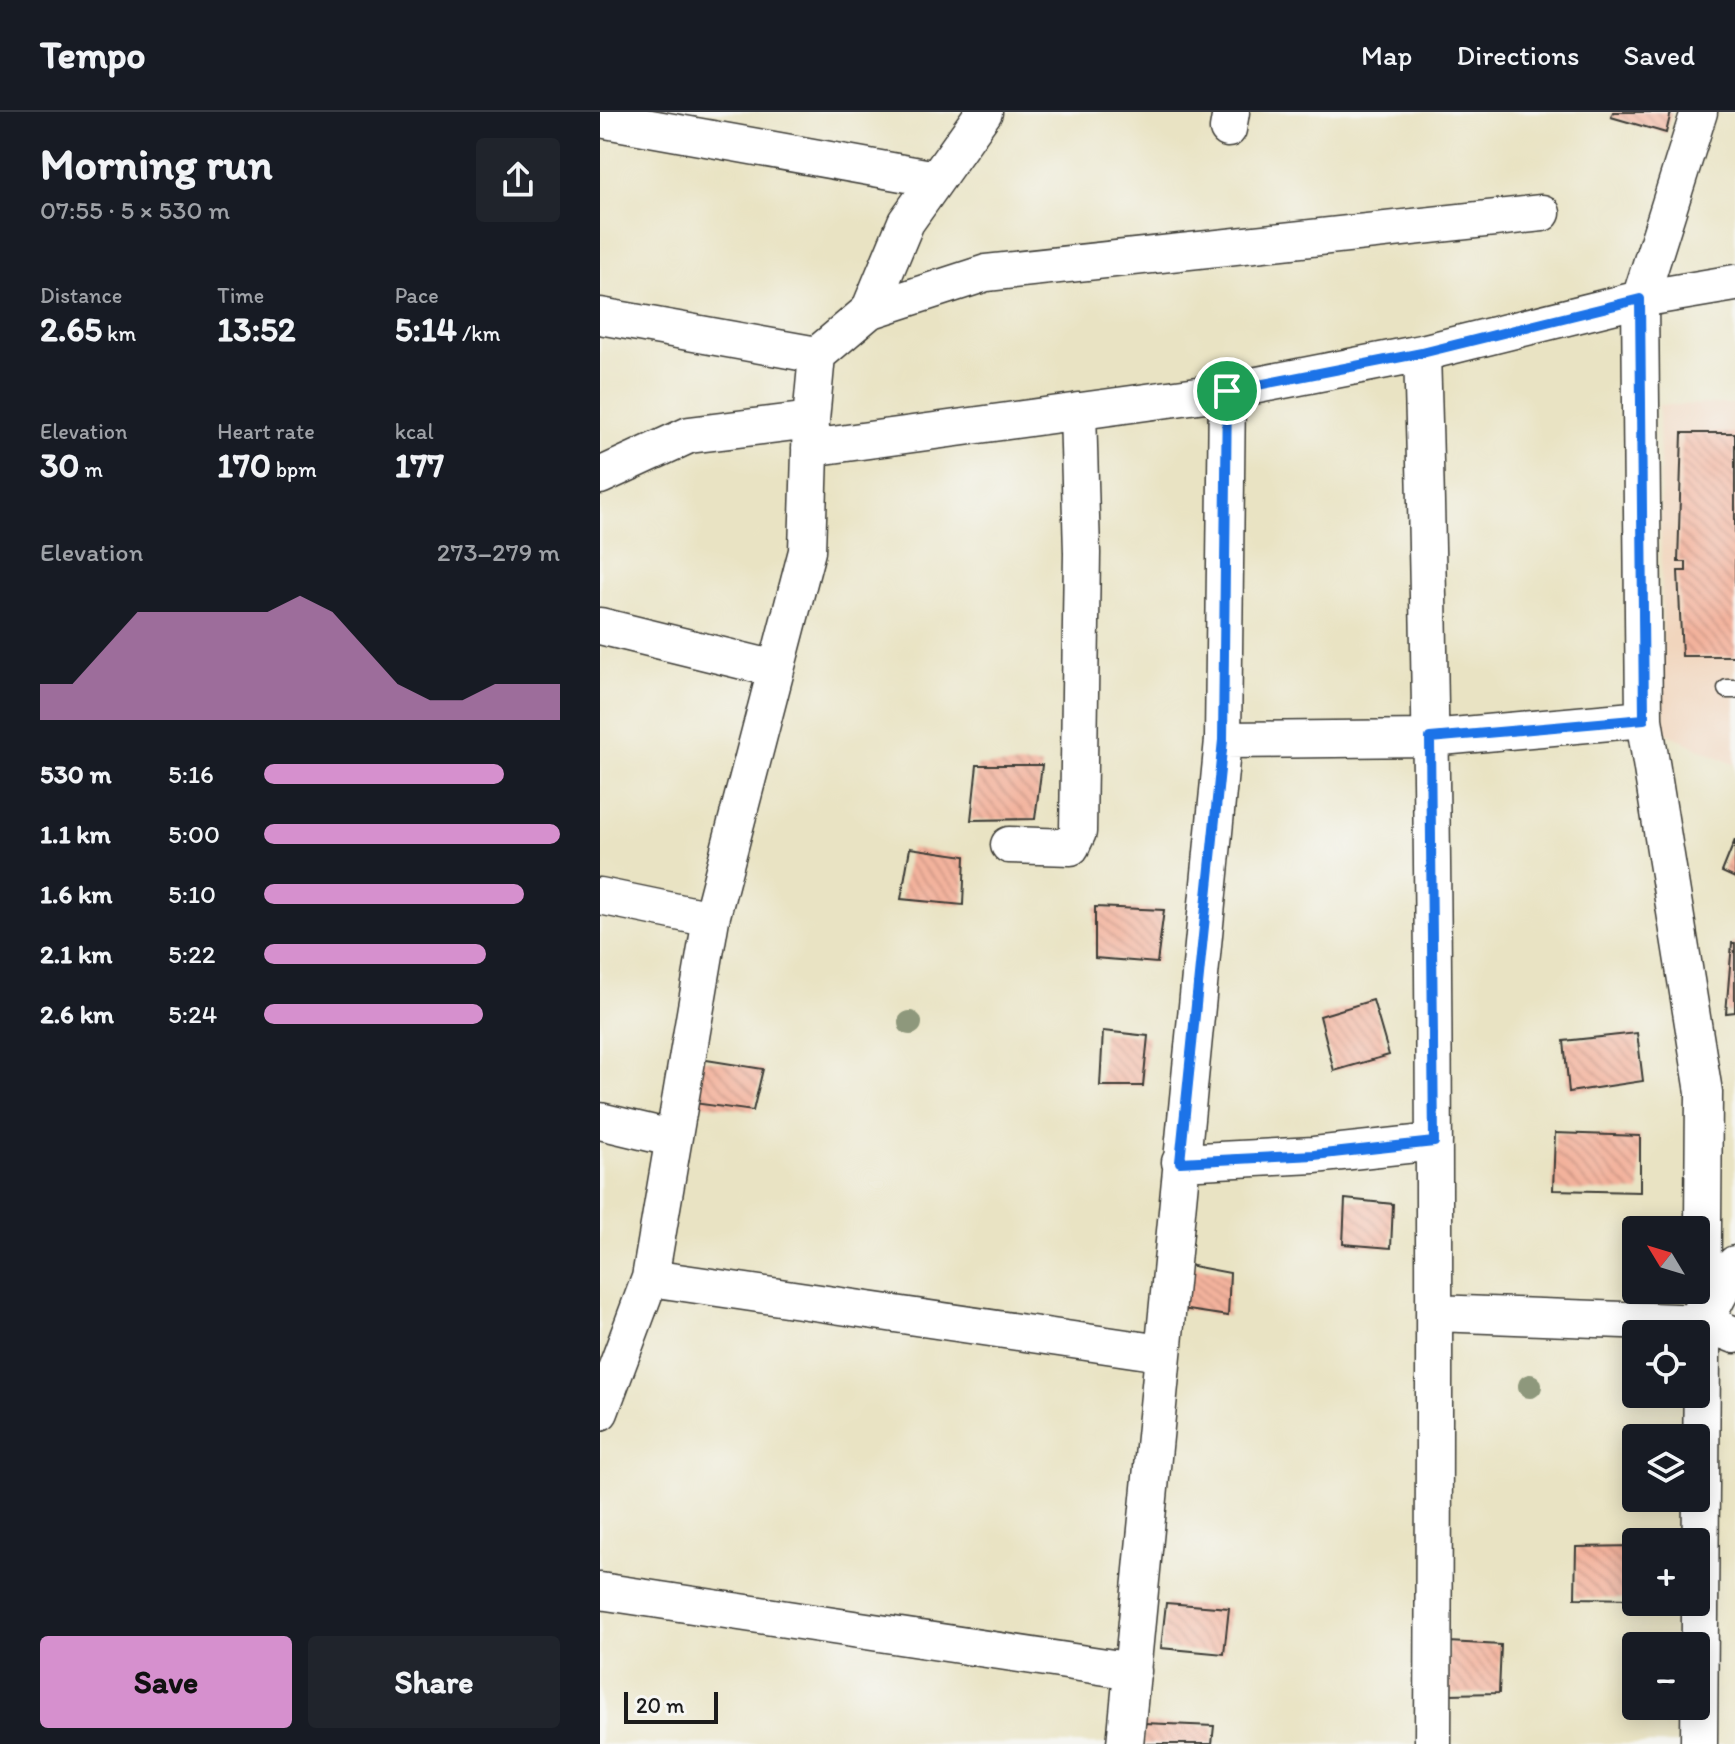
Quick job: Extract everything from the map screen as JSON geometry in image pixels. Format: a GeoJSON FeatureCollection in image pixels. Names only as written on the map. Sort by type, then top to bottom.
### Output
{"type":"FeatureCollection","features":[{"type":"Feature","properties":{"kind":"street"},"geometry":{"type":"LineString","coordinates":[[869,311],[906,222],[984,112]]}},
{"type":"Feature","properties":{"kind":"street"},"geometry":{"type":"LineString","coordinates":[[1699,112],[1640,299],[1644,719],[1704,1092],[1720,1329],[1699,1744]]}},
{"type":"Feature","properties":{"kind":"street"},"geometry":{"type":"LineString","coordinates":[[600,119],[936,179]]}},
{"type":"Feature","properties":{"kind":"street"},"geometry":{"type":"LineString","coordinates":[[603,1395],[650,1278],[671,1138],[711,919],[807,551],[810,434],[817,355],[869,311],[986,273],[1542,213]]}},
{"type":"Feature","properties":{"kind":"street"},"geometry":{"type":"LineString","coordinates":[[600,476],[689,435],[810,434],[1078,411],[1227,391],[1422,353],[1640,299],[1735,283]]}},
{"type":"Feature","properties":{"kind":"street"},"geometry":{"type":"LineString","coordinates":[[600,316],[817,355]]}},
{"type":"Feature","properties":{"kind":"street"},"geometry":{"type":"LineString","coordinates":[[1422,353],[1434,1142],[1433,1744]]}},
{"type":"Feature","properties":{"kind":"street"},"geometry":{"type":"LineString","coordinates":[[1125,1744],[1223,740],[1227,391]]}},
{"type":"Feature","properties":{"kind":"street"},"geometry":{"type":"LineString","coordinates":[[1009,845],[1071,847],[1078,832],[1082,553],[1078,411]]}},
{"type":"Feature","properties":{"kind":"street"},"geometry":{"type":"LineString","coordinates":[[600,626],[776,669]]}},
{"type":"Feature","properties":{"kind":"street"},"geometry":{"type":"LineString","coordinates":[[1223,740],[1430,738],[1644,719]]}},
{"type":"Feature","properties":{"kind":"street"},"geometry":{"type":"LineString","coordinates":[[600,896],[711,919]]}},
{"type":"Feature","properties":{"kind":"street"},"geometry":{"type":"LineString","coordinates":[[600,1121],[671,1138]]}},
{"type":"Feature","properties":{"kind":"street"},"geometry":{"type":"LineString","coordinates":[[1180,1162],[1314,1155],[1434,1142]]}},
{"type":"Feature","properties":{"kind":"street"},"geometry":{"type":"LineString","coordinates":[[1720,1329],[1735,1264]]}},
{"type":"Feature","properties":{"kind":"street"},"geometry":{"type":"LineString","coordinates":[[650,1278],[1161,1353]]}},
{"type":"Feature","properties":{"kind":"street"},"geometry":{"type":"LineString","coordinates":[[1435,1313],[1720,1329]]}},
{"type":"Feature","properties":{"kind":"street"},"geometry":{"type":"LineString","coordinates":[[600,1591],[1133,1671]]}},
{"type":"Feature","properties":{"kind":"shaded area"},"geometry":{"type":"Polygon","coordinates":[[[1735,404],[1735,765],[1664,732],[1659,405],[1735,404]]]}},
{"type":"Feature","properties":{"kind":"building"},"geometry":{"type":"Polygon","coordinates":[[[1613,112],[1671,112],[1666,133],[1611,117],[1613,112]]]}},
{"type":"Feature","properties":{"kind":"building"},"geometry":{"type":"Polygon","coordinates":[[[1682,433],[1735,433],[1735,656],[1682,656],[1678,571],[1686,571],[1686,562],[1678,562],[1682,433]]]}},
{"type":"Feature","properties":{"kind":"building"},"geometry":{"type":"Polygon","coordinates":[[[977,765],[1042,765],[1035,819],[971,820],[977,765]]]}},
{"type":"Feature","properties":{"kind":"building"},"geometry":{"type":"Polygon","coordinates":[[[1735,840],[1735,878],[1722,872],[1735,840]]]}},
{"type":"Feature","properties":{"kind":"building"},"geometry":{"type":"Polygon","coordinates":[[[910,848],[965,856],[963,905],[901,899],[910,848]]]}},
{"type":"Feature","properties":{"kind":"building"},"geometry":{"type":"Polygon","coordinates":[[[1095,907],[1164,910],[1157,963],[1095,958],[1095,907]]]}},
{"type":"Feature","properties":{"kind":"building"},"geometry":{"type":"Polygon","coordinates":[[[1732,943],[1735,943],[1735,1012],[1726,1013],[1732,943]]]}},
{"type":"Feature","properties":{"kind":"building"},"geometry":{"type":"Polygon","coordinates":[[[1373,1000],[1389,1055],[1334,1071],[1320,1016],[1373,1000]]]}},
{"type":"Feature","properties":{"kind":"building"},"geometry":{"type":"Polygon","coordinates":[[[1103,1031],[1148,1036],[1143,1086],[1100,1086],[1103,1031]]]}},
{"type":"Feature","properties":{"kind":"building"},"geometry":{"type":"Polygon","coordinates":[[[1637,1033],[1643,1081],[1569,1092],[1564,1041],[1637,1033]]]}},
{"type":"Feature","properties":{"kind":"building"},"geometry":{"type":"Polygon","coordinates":[[[694,1058],[763,1069],[753,1111],[686,1102],[694,1058]]]}},
{"type":"Feature","properties":{"kind":"building"},"geometry":{"type":"Polygon","coordinates":[[[1555,1133],[1640,1136],[1640,1192],[1553,1190],[1555,1133]]]}},
{"type":"Feature","properties":{"kind":"building"},"geometry":{"type":"Polygon","coordinates":[[[1345,1199],[1393,1204],[1391,1248],[1343,1244],[1345,1199]]]}},
{"type":"Feature","properties":{"kind":"building"},"geometry":{"type":"Polygon","coordinates":[[[1182,1264],[1230,1273],[1228,1316],[1175,1308],[1182,1264]]]}},
{"type":"Feature","properties":{"kind":"building"},"geometry":{"type":"Polygon","coordinates":[[[1622,1546],[1622,1599],[1575,1598],[1576,1547],[1622,1546]]]}},
{"type":"Feature","properties":{"kind":"building"},"geometry":{"type":"Polygon","coordinates":[[[1166,1603],[1229,1608],[1224,1654],[1161,1648],[1166,1603]]]}},
{"type":"Feature","properties":{"kind":"building"},"geometry":{"type":"Polygon","coordinates":[[[1448,1642],[1501,1645],[1499,1693],[1449,1694],[1448,1642]]]}},
{"type":"Feature","properties":{"kind":"building"},"geometry":{"type":"Polygon","coordinates":[[[1144,1723],[1214,1726],[1212,1744],[1143,1744],[1144,1723]]]}},
{"type":"Feature","properties":{"kind":"route"},"geometry":{"type":"LineString","coordinates":[[1640,299],[1644,719],[1430,738],[1434,1142],[1314,1155],[1180,1162],[1223,740],[1227,391],[1422,353],[1640,299]]}}]}
